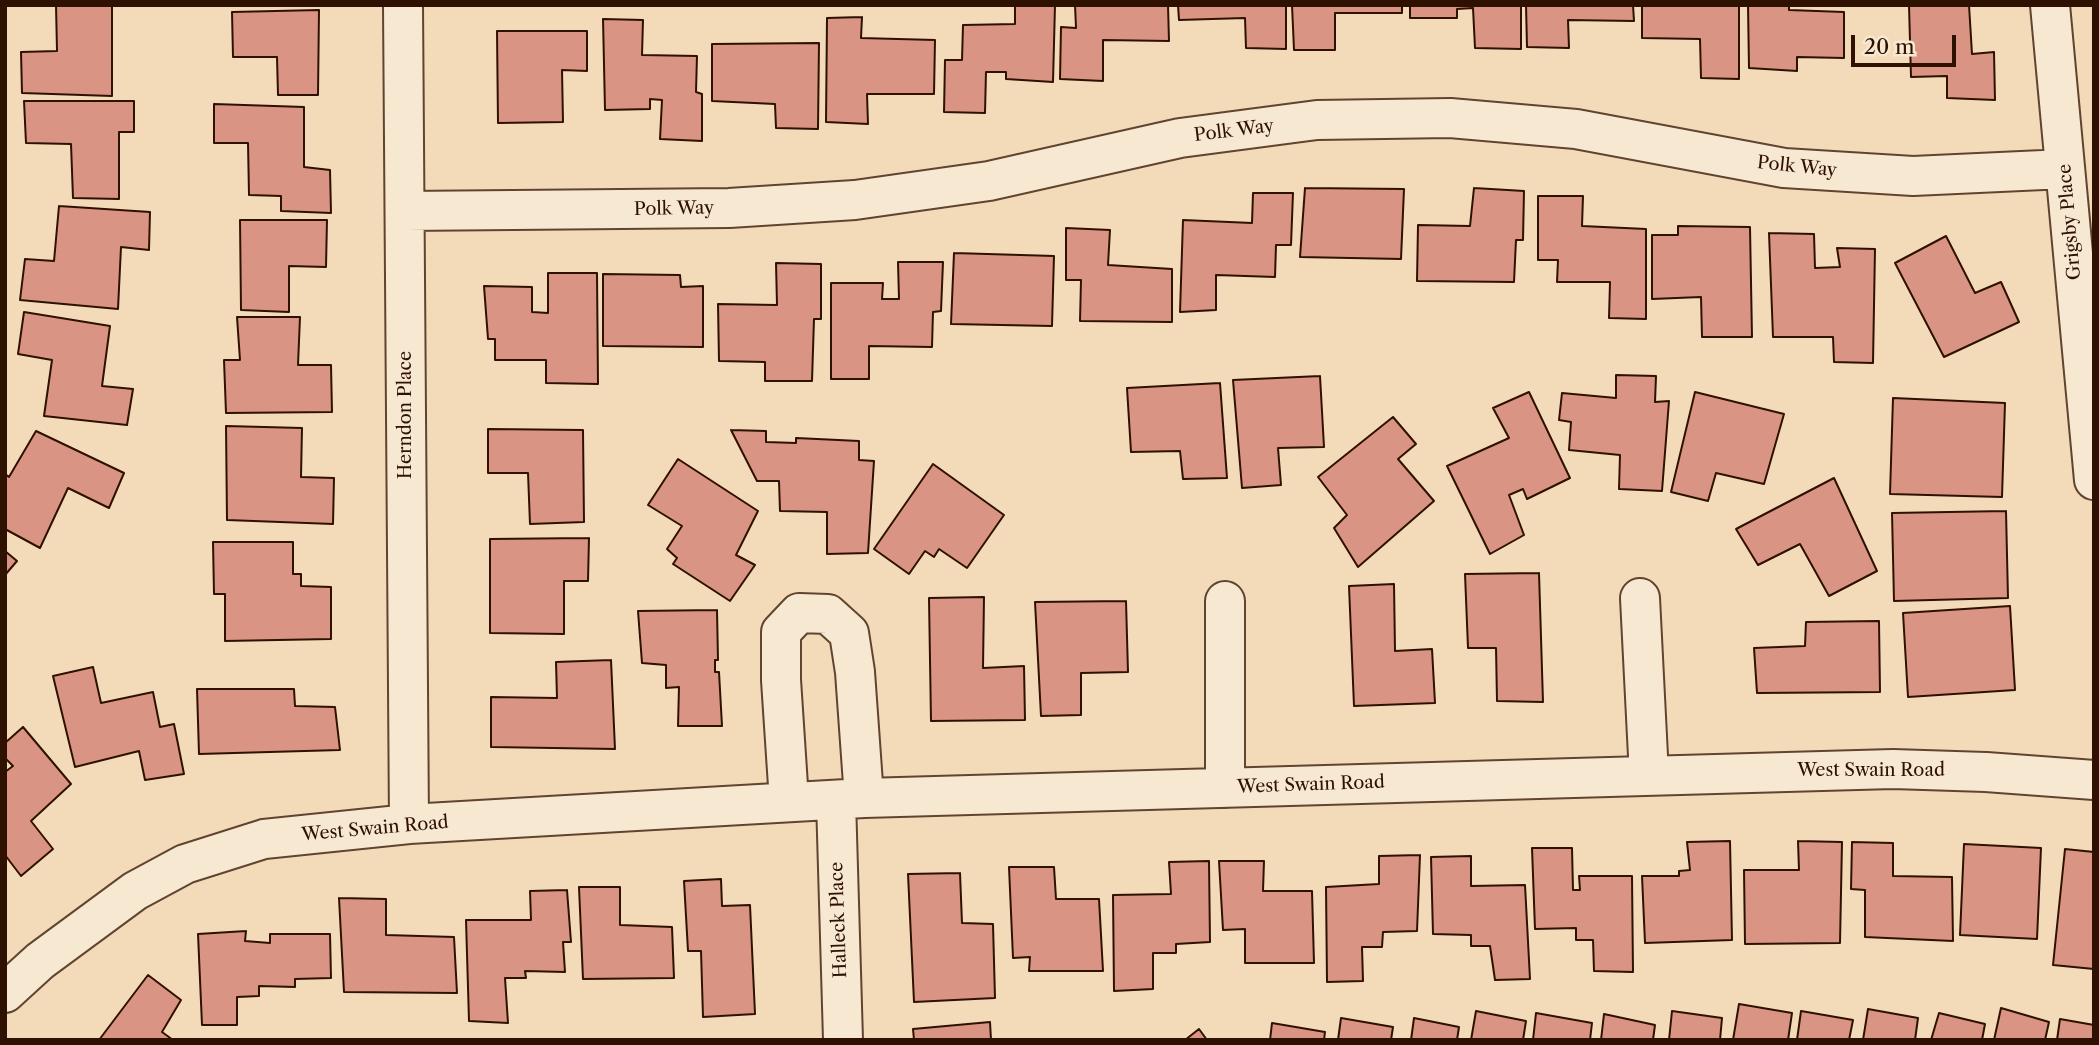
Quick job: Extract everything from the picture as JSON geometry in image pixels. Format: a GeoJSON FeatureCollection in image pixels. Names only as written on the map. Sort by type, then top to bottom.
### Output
{"type":"FeatureCollection","features":[{"type":"Feature","properties":{"kind":"street","name":"Herndon Place"},"geometry":{"type":"LineString","coordinates":[[403,5],[409,824]]}},
{"type":"Feature","properties":{"kind":"street","name":"Grigsby Place"},"geometry":{"type":"LineString","coordinates":[[2050,5],[2094,480]]}},
{"type":"Feature","properties":{"kind":"street","name":"Polk Way"},"geometry":{"type":"LineString","coordinates":[[405,211],[729,208],[855,200],[989,181],[1180,138],[1317,120],[1450,118],[1576,129],[1784,168],[1810,170],[1913,176],[2065,169]]}},
{"type":"Feature","properties":{"kind":"street"},"geometry":{"type":"LineString","coordinates":[[1640,598],[1649,776]]}},
{"type":"Feature","properties":{"kind":"street","name":"West Swain Road"},"geometry":{"type":"LineString","coordinates":[[1225,601],[1225,788]]}},
{"type":"Feature","properties":{"kind":"street"},"geometry":{"type":"LineString","coordinates":[[789,802],[781,680],[781,632],[799,614],[828,614],[849,633],[855,672],[850,799]]}},
{"type":"Feature","properties":{"kind":"street","name":"West Swain Road"},"geometry":{"type":"LineString","coordinates":[[5,993],[40,961],[135,891],[185,864],[264,839],[409,824],[850,799],[1894,769],[2092,771]]}},
{"type":"Feature","properties":{"kind":"street","name":"Halleck Place"},"geometry":{"type":"LineString","coordinates":[[843,1040],[850,799]]}},
{"type":"Feature","properties":{"kind":"building"},"geometry":{"type":"Polygon","coordinates":[[[56,5],[112,5],[112,96],[22,93],[21,52],[57,51],[56,5]]]}},
{"type":"Feature","properties":{"kind":"building"},"geometry":{"type":"Polygon","coordinates":[[[1015,5],[1055,5],[1053,82],[1006,79],[1006,72],[986,72],[985,113],[944,112],[945,60],[962,60],[963,25],[1015,24],[1015,5]]]}},
{"type":"Feature","properties":{"kind":"building"},"geometry":{"type":"Polygon","coordinates":[[[1075,5],[1168,5],[1169,41],[1103,40],[1103,81],[1060,79],[1061,27],[1076,28],[1075,5]]]}},
{"type":"Feature","properties":{"kind":"building"},"geometry":{"type":"Polygon","coordinates":[[[1178,5],[1286,5],[1286,49],[1246,48],[1245,18],[1179,20],[1178,5]]]}},
{"type":"Feature","properties":{"kind":"building"},"geometry":{"type":"Polygon","coordinates":[[[1292,5],[1402,5],[1402,13],[1335,13],[1335,50],[1294,50],[1292,5]]]}},
{"type":"Feature","properties":{"kind":"building"},"geometry":{"type":"Polygon","coordinates":[[[1410,5],[1521,5],[1521,49],[1475,48],[1473,8],[1457,9],[1457,18],[1410,18],[1410,5]]]}},
{"type":"Feature","properties":{"kind":"building"},"geometry":{"type":"Polygon","coordinates":[[[1526,5],[1633,5],[1634,21],[1568,20],[1569,48],[1527,47],[1526,5]]]}},
{"type":"Feature","properties":{"kind":"building"},"geometry":{"type":"Polygon","coordinates":[[[1642,5],[1739,5],[1739,79],[1701,78],[1700,39],[1642,38],[1642,5]]]}},
{"type":"Feature","properties":{"kind":"building"},"geometry":{"type":"Polygon","coordinates":[[[1748,5],[1789,5],[1789,10],[1844,12],[1844,58],[1797,57],[1797,71],[1749,68],[1748,5]]]}},
{"type":"Feature","properties":{"kind":"building"},"geometry":{"type":"Polygon","coordinates":[[[1909,5],[1969,5],[1972,54],[1994,52],[1995,100],[1947,98],[1947,76],[1911,77],[1909,5]]]}},
{"type":"Feature","properties":{"kind":"building"},"geometry":{"type":"Polygon","coordinates":[[[319,10],[318,95],[278,95],[277,57],[233,57],[232,12],[319,10]]]}},
{"type":"Feature","properties":{"kind":"building"},"geometry":{"type":"Polygon","coordinates":[[[862,17],[861,38],[935,40],[934,94],[867,94],[868,124],[826,122],[827,18],[862,17]]]}},
{"type":"Feature","properties":{"kind":"building"},"geometry":{"type":"Polygon","coordinates":[[[603,19],[643,20],[642,55],[697,56],[696,92],[702,94],[702,141],[660,139],[662,100],[650,99],[650,109],[605,110],[603,19]]]}},
{"type":"Feature","properties":{"kind":"building"},"geometry":{"type":"Polygon","coordinates":[[[497,31],[587,31],[587,71],[562,70],[563,122],[498,123],[497,31]]]}},
{"type":"Feature","properties":{"kind":"building"},"geometry":{"type":"Polygon","coordinates":[[[819,43],[818,129],[776,128],[775,104],[712,101],[712,44],[819,43]]]}},
{"type":"Feature","properties":{"kind":"building"},"geometry":{"type":"Polygon","coordinates":[[[24,101],[134,101],[134,132],[119,132],[119,199],[73,198],[71,144],[26,143],[24,101]]]}},
{"type":"Feature","properties":{"kind":"building"},"geometry":{"type":"Polygon","coordinates":[[[214,104],[304,107],[304,167],[330,170],[331,213],[281,211],[281,196],[249,195],[248,143],[214,143],[214,104]]]}},
{"type":"Feature","properties":{"kind":"building"},"geometry":{"type":"Polygon","coordinates":[[[1305,188],[1404,189],[1401,259],[1300,257],[1305,188]]]}},
{"type":"Feature","properties":{"kind":"building"},"geometry":{"type":"Polygon","coordinates":[[[1474,188],[1524,191],[1523,240],[1516,240],[1514,282],[1417,281],[1418,225],[1470,226],[1474,188]]]}},
{"type":"Feature","properties":{"kind":"building"},"geometry":{"type":"Polygon","coordinates":[[[1253,193],[1293,193],[1291,245],[1276,245],[1275,277],[1216,275],[1216,310],[1180,312],[1183,220],[1252,223],[1253,193]]]}},
{"type":"Feature","properties":{"kind":"building"},"geometry":{"type":"Polygon","coordinates":[[[1538,196],[1583,196],[1582,226],[1646,229],[1646,319],[1609,318],[1610,282],[1557,282],[1558,260],[1538,260],[1538,196]]]}},
{"type":"Feature","properties":{"kind":"building"},"geometry":{"type":"Polygon","coordinates":[[[59,206],[150,212],[149,250],[121,247],[118,309],[20,300],[25,259],[54,261],[59,206]]]}},
{"type":"Feature","properties":{"kind":"building"},"geometry":{"type":"Polygon","coordinates":[[[240,220],[327,220],[326,267],[289,266],[289,312],[241,310],[240,220]]]}},
{"type":"Feature","properties":{"kind":"building"},"geometry":{"type":"Polygon","coordinates":[[[1678,226],[1750,227],[1752,337],[1702,337],[1701,297],[1652,299],[1652,235],[1678,235],[1678,226]]]}},
{"type":"Feature","properties":{"kind":"building"},"geometry":{"type":"Polygon","coordinates":[[[1066,228],[1110,230],[1108,265],[1172,269],[1172,322],[1080,321],[1081,280],[1066,280],[1066,228]]]}},
{"type":"Feature","properties":{"kind":"building"},"geometry":{"type":"Polygon","coordinates":[[[1769,233],[1814,234],[1815,268],[1840,267],[1837,248],[1875,249],[1873,363],[1834,362],[1833,337],[1773,337],[1769,233]]]}},
{"type":"Feature","properties":{"kind":"building"},"geometry":{"type":"Polygon","coordinates":[[[1946,236],[1975,293],[2001,282],[2019,322],[1944,357],[1895,263],[1946,236]]]}},
{"type":"Feature","properties":{"kind":"building"},"geometry":{"type":"Polygon","coordinates":[[[954,253],[1054,256],[1052,326],[951,324],[954,253]]]}},
{"type":"Feature","properties":{"kind":"building"},"geometry":{"type":"Polygon","coordinates":[[[898,262],[943,262],[941,311],[933,312],[932,347],[869,346],[869,379],[831,379],[831,283],[883,283],[882,299],[899,299],[898,262]]]}},
{"type":"Feature","properties":{"kind":"building"},"geometry":{"type":"Polygon","coordinates":[[[776,263],[821,264],[821,319],[814,319],[812,381],[765,381],[765,362],[719,361],[718,304],[777,305],[776,263]]]}},
{"type":"Feature","properties":{"kind":"building"},"geometry":{"type":"Polygon","coordinates":[[[548,273],[597,273],[598,384],[546,383],[546,360],[495,360],[495,339],[488,339],[484,286],[532,287],[532,312],[548,313],[548,273]]]}},
{"type":"Feature","properties":{"kind":"building"},"geometry":{"type":"Polygon","coordinates":[[[603,274],[680,275],[681,287],[703,286],[703,347],[603,346],[603,274]]]}},
{"type":"Feature","properties":{"kind":"building"},"geometry":{"type":"Polygon","coordinates":[[[24,312],[110,326],[102,386],[133,389],[127,425],[44,416],[52,360],[18,354],[24,312]]]}},
{"type":"Feature","properties":{"kind":"building"},"geometry":{"type":"Polygon","coordinates":[[[237,317],[300,317],[298,365],[331,365],[332,412],[226,413],[224,360],[240,360],[237,317]]]}},
{"type":"Feature","properties":{"kind":"building"},"geometry":{"type":"Polygon","coordinates":[[[1616,375],[1656,376],[1655,402],[1669,401],[1662,491],[1619,489],[1620,455],[1569,450],[1571,422],[1559,420],[1562,393],[1616,398],[1616,375]]]}},
{"type":"Feature","properties":{"kind":"building"},"geometry":{"type":"Polygon","coordinates":[[[1320,376],[1324,447],[1278,448],[1281,485],[1242,488],[1233,380],[1320,376]]]}},
{"type":"Feature","properties":{"kind":"building"},"geometry":{"type":"Polygon","coordinates":[[[1220,383],[1227,478],[1183,479],[1180,451],[1131,452],[1127,388],[1220,383]]]}},
{"type":"Feature","properties":{"kind":"building"},"geometry":{"type":"Polygon","coordinates":[[[1529,392],[1570,478],[1527,499],[1523,489],[1509,495],[1524,535],[1490,554],[1447,466],[1509,438],[1493,408],[1529,392]]]}},
{"type":"Feature","properties":{"kind":"building"},"geometry":{"type":"Polygon","coordinates":[[[1695,392],[1784,414],[1764,484],[1716,473],[1708,501],[1671,492],[1695,392]]]}},
{"type":"Feature","properties":{"kind":"building"},"geometry":{"type":"Polygon","coordinates":[[[1893,398],[2005,403],[2002,497],[1890,494],[1893,398]]]}},
{"type":"Feature","properties":{"kind":"building"},"geometry":{"type":"Polygon","coordinates":[[[1393,417],[1416,444],[1398,459],[1434,501],[1358,567],[1334,528],[1347,515],[1318,477],[1393,417]]]}},
{"type":"Feature","properties":{"kind":"building"},"geometry":{"type":"Polygon","coordinates":[[[226,426],[302,428],[301,477],[334,478],[333,524],[227,520],[226,426]]]}},
{"type":"Feature","properties":{"kind":"building"},"geometry":{"type":"Polygon","coordinates":[[[488,429],[583,430],[584,522],[530,524],[528,473],[488,473],[488,429]]]}},
{"type":"Feature","properties":{"kind":"building"},"geometry":{"type":"Polygon","coordinates":[[[731,430],[766,431],[766,442],[796,443],[796,438],[859,441],[859,460],[874,461],[868,553],[827,554],[827,512],[780,511],[779,481],[757,481],[731,430]]]}},
{"type":"Feature","properties":{"kind":"building"},"geometry":{"type":"Polygon","coordinates":[[[36,431],[124,473],[109,508],[68,488],[40,548],[5,529],[5,474],[9,477],[36,431]]]}},
{"type":"Feature","properties":{"kind":"building"},"geometry":{"type":"Polygon","coordinates":[[[678,459],[758,511],[736,555],[755,565],[730,601],[673,564],[677,558],[667,549],[682,526],[648,505],[678,459]]]}},
{"type":"Feature","properties":{"kind":"building"},"geometry":{"type":"Polygon","coordinates":[[[933,464],[1004,515],[967,568],[939,549],[934,557],[925,551],[909,574],[874,549],[933,464]]]}},
{"type":"Feature","properties":{"kind":"building"},"geometry":{"type":"Polygon","coordinates":[[[1834,478],[1877,571],[1829,596],[1800,544],[1758,565],[1736,529],[1834,478]]]}},
{"type":"Feature","properties":{"kind":"building"},"geometry":{"type":"Polygon","coordinates":[[[2006,511],[2008,598],[1894,601],[1892,513],[2006,511]]]}},
{"type":"Feature","properties":{"kind":"building"},"geometry":{"type":"Polygon","coordinates":[[[589,538],[588,581],[564,581],[564,634],[490,633],[490,539],[589,538]]]}},
{"type":"Feature","properties":{"kind":"building"},"geometry":{"type":"Polygon","coordinates":[[[213,542],[293,542],[293,574],[301,574],[301,586],[331,587],[331,639],[225,641],[225,594],[214,594],[213,542]]]}},
{"type":"Feature","properties":{"kind":"building"},"geometry":{"type":"Polygon","coordinates":[[[5,551],[17,561],[5,575],[5,551]]]}},
{"type":"Feature","properties":{"kind":"building"},"geometry":{"type":"Polygon","coordinates":[[[1539,573],[1543,702],[1497,701],[1496,648],[1468,648],[1465,574],[1539,573]]]}},
{"type":"Feature","properties":{"kind":"building"},"geometry":{"type":"Polygon","coordinates":[[[1394,584],[1395,651],[1432,649],[1435,703],[1354,706],[1349,586],[1394,584]]]}},
{"type":"Feature","properties":{"kind":"building"},"geometry":{"type":"Polygon","coordinates":[[[984,597],[983,668],[1024,666],[1025,720],[931,721],[929,598],[984,597]]]}},
{"type":"Feature","properties":{"kind":"building"},"geometry":{"type":"Polygon","coordinates":[[[1126,601],[1128,672],[1081,673],[1081,715],[1041,716],[1035,602],[1126,601]]]}},
{"type":"Feature","properties":{"kind":"building"},"geometry":{"type":"Polygon","coordinates":[[[2010,606],[2015,690],[1908,697],[1903,613],[2010,606]]]}},
{"type":"Feature","properties":{"kind":"building"},"geometry":{"type":"Polygon","coordinates":[[[717,610],[718,660],[715,660],[715,672],[719,672],[722,726],[678,726],[679,687],[666,688],[666,665],[642,663],[638,611],[717,610]]]}},
{"type":"Feature","properties":{"kind":"building"},"geometry":{"type":"Polygon","coordinates":[[[1879,621],[1880,692],[1757,693],[1754,648],[1805,646],[1806,622],[1879,621]]]}},
{"type":"Feature","properties":{"kind":"building"},"geometry":{"type":"Polygon","coordinates":[[[611,660],[615,749],[491,747],[491,697],[557,698],[556,662],[611,660]]]}},
{"type":"Feature","properties":{"kind":"building"},"geometry":{"type":"Polygon","coordinates":[[[93,667],[101,703],[153,692],[160,727],[174,724],[184,774],[145,780],[139,751],[75,767],[53,676],[93,667]]]}},
{"type":"Feature","properties":{"kind":"building"},"geometry":{"type":"Polygon","coordinates":[[[197,689],[294,689],[295,706],[335,707],[340,750],[199,754],[197,689]]]}},
{"type":"Feature","properties":{"kind":"building"},"geometry":{"type":"Polygon","coordinates":[[[23,727],[71,784],[31,821],[53,849],[21,876],[5,855],[5,772],[13,766],[5,758],[5,743],[23,727]]]}},
{"type":"Feature","properties":{"kind":"building"},"geometry":{"type":"Polygon","coordinates":[[[1730,841],[1732,940],[1645,943],[1642,876],[1679,876],[1679,871],[1690,870],[1687,842],[1730,841]]]}},
{"type":"Feature","properties":{"kind":"building"},"geometry":{"type":"Polygon","coordinates":[[[1798,841],[1842,842],[1840,943],[1745,944],[1744,870],[1799,870],[1798,841]]]}},
{"type":"Feature","properties":{"kind":"building"},"geometry":{"type":"Polygon","coordinates":[[[1852,842],[1893,843],[1893,876],[1952,877],[1953,941],[1865,937],[1865,890],[1851,889],[1852,842]]]}},
{"type":"Feature","properties":{"kind":"building"},"geometry":{"type":"Polygon","coordinates":[[[1964,844],[2041,848],[2037,939],[1960,935],[1964,844]]]}},
{"type":"Feature","properties":{"kind":"building"},"geometry":{"type":"Polygon","coordinates":[[[1532,848],[1572,848],[1573,890],[1580,890],[1579,876],[1632,876],[1633,972],[1594,971],[1593,940],[1576,940],[1576,928],[1535,929],[1532,848]]]}},
{"type":"Feature","properties":{"kind":"building"},"geometry":{"type":"Polygon","coordinates":[[[2065,849],[2094,852],[2094,969],[2053,965],[2065,849]]]}},
{"type":"Feature","properties":{"kind":"building"},"geometry":{"type":"Polygon","coordinates":[[[1420,855],[1417,931],[1383,932],[1382,947],[1362,947],[1363,981],[1327,982],[1326,887],[1379,884],[1379,856],[1420,855]]]}},
{"type":"Feature","properties":{"kind":"building"},"geometry":{"type":"Polygon","coordinates":[[[1471,856],[1471,886],[1525,885],[1530,979],[1495,980],[1490,946],[1471,946],[1471,935],[1433,934],[1431,857],[1471,856]]]}},
{"type":"Feature","properties":{"kind":"building"},"geometry":{"type":"Polygon","coordinates":[[[1209,861],[1210,942],[1176,944],[1176,953],[1153,953],[1153,989],[1114,991],[1113,895],[1171,894],[1169,862],[1209,861]]]}},
{"type":"Feature","properties":{"kind":"building"},"geometry":{"type":"Polygon","coordinates":[[[1219,861],[1264,861],[1263,891],[1312,891],[1314,963],[1245,963],[1245,929],[1223,930],[1219,861]]]}},
{"type":"Feature","properties":{"kind":"building"},"geometry":{"type":"Polygon","coordinates":[[[1009,867],[1054,867],[1056,899],[1099,899],[1103,971],[1029,971],[1030,957],[1013,958],[1009,867]]]}},
{"type":"Feature","properties":{"kind":"building"},"geometry":{"type":"Polygon","coordinates":[[[960,873],[962,923],[993,924],[995,998],[914,1002],[908,874],[960,873]]]}},
{"type":"Feature","properties":{"kind":"building"},"geometry":{"type":"Polygon","coordinates":[[[721,879],[722,906],[750,905],[755,1014],[703,1017],[701,951],[688,951],[684,881],[721,879]]]}},
{"type":"Feature","properties":{"kind":"building"},"geometry":{"type":"Polygon","coordinates":[[[579,887],[620,887],[620,925],[672,927],[674,978],[583,979],[579,887]]]}},
{"type":"Feature","properties":{"kind":"building"},"geometry":{"type":"Polygon","coordinates":[[[567,890],[571,942],[563,942],[565,972],[525,971],[526,978],[505,978],[508,1023],[469,1021],[466,920],[531,920],[530,891],[567,890]]]}},
{"type":"Feature","properties":{"kind":"building"},"geometry":{"type":"Polygon","coordinates":[[[339,898],[386,899],[386,935],[454,937],[457,993],[344,992],[339,898]]]}},
{"type":"Feature","properties":{"kind":"building"},"geometry":{"type":"Polygon","coordinates":[[[246,931],[245,941],[270,943],[270,934],[330,934],[331,978],[295,979],[295,987],[259,986],[259,996],[237,997],[237,1025],[202,1025],[198,934],[246,931]]]}},
{"type":"Feature","properties":{"kind":"building"},"geometry":{"type":"Polygon","coordinates":[[[148,975],[181,1000],[162,1032],[173,1040],[99,1040],[148,975]]]}},
{"type":"Feature","properties":{"kind":"building"},"geometry":{"type":"Polygon","coordinates":[[[1739,1004],[1792,1013],[1788,1040],[1733,1040],[1739,1004]]]}},
{"type":"Feature","properties":{"kind":"building"},"geometry":{"type":"Polygon","coordinates":[[[2001,1008],[2049,1022],[2045,1040],[1994,1040],[2001,1008]]]}},
{"type":"Feature","properties":{"kind":"building"},"geometry":{"type":"Polygon","coordinates":[[[1868,1009],[1918,1018],[1915,1040],[1863,1040],[1868,1009]]]}},
{"type":"Feature","properties":{"kind":"building"},"geometry":{"type":"Polygon","coordinates":[[[1476,1011],[1526,1021],[1523,1040],[1471,1040],[1476,1011]]]}},
{"type":"Feature","properties":{"kind":"building"},"geometry":{"type":"Polygon","coordinates":[[[1672,1011],[1722,1018],[1720,1040],[1669,1040],[1672,1011]]]}},
{"type":"Feature","properties":{"kind":"building"},"geometry":{"type":"Polygon","coordinates":[[[1801,1011],[1853,1020],[1849,1040],[1797,1040],[1801,1011]]]}},
{"type":"Feature","properties":{"kind":"building"},"geometry":{"type":"Polygon","coordinates":[[[1536,1013],[1592,1023],[1590,1040],[1533,1040],[1536,1013]]]}},
{"type":"Feature","properties":{"kind":"building"},"geometry":{"type":"Polygon","coordinates":[[[1939,1013],[1985,1024],[1982,1040],[1931,1040],[1939,1013]]]}},
{"type":"Feature","properties":{"kind":"building"},"geometry":{"type":"Polygon","coordinates":[[[1604,1014],[1655,1025],[1653,1040],[1601,1040],[1604,1014]]]}},
{"type":"Feature","properties":{"kind":"building"},"geometry":{"type":"Polygon","coordinates":[[[1341,1018],[1393,1027],[1391,1040],[1338,1040],[1341,1018]]]}},
{"type":"Feature","properties":{"kind":"building"},"geometry":{"type":"Polygon","coordinates":[[[1414,1018],[1459,1027],[1457,1040],[1411,1040],[1414,1018]]]}},
{"type":"Feature","properties":{"kind":"building"},"geometry":{"type":"Polygon","coordinates":[[[2060,1019],[2094,1025],[2094,1040],[2057,1040],[2060,1019]]]}},
{"type":"Feature","properties":{"kind":"building"},"geometry":{"type":"Polygon","coordinates":[[[990,1022],[991,1040],[914,1040],[913,1029],[990,1022]]]}},
{"type":"Feature","properties":{"kind":"building"},"geometry":{"type":"Polygon","coordinates":[[[1272,1023],[1325,1032],[1324,1040],[1270,1040],[1272,1023]]]}},
{"type":"Feature","properties":{"kind":"building"},"geometry":{"type":"Polygon","coordinates":[[[1199,1029],[1207,1040],[1185,1040],[1199,1029]]]}}]}
